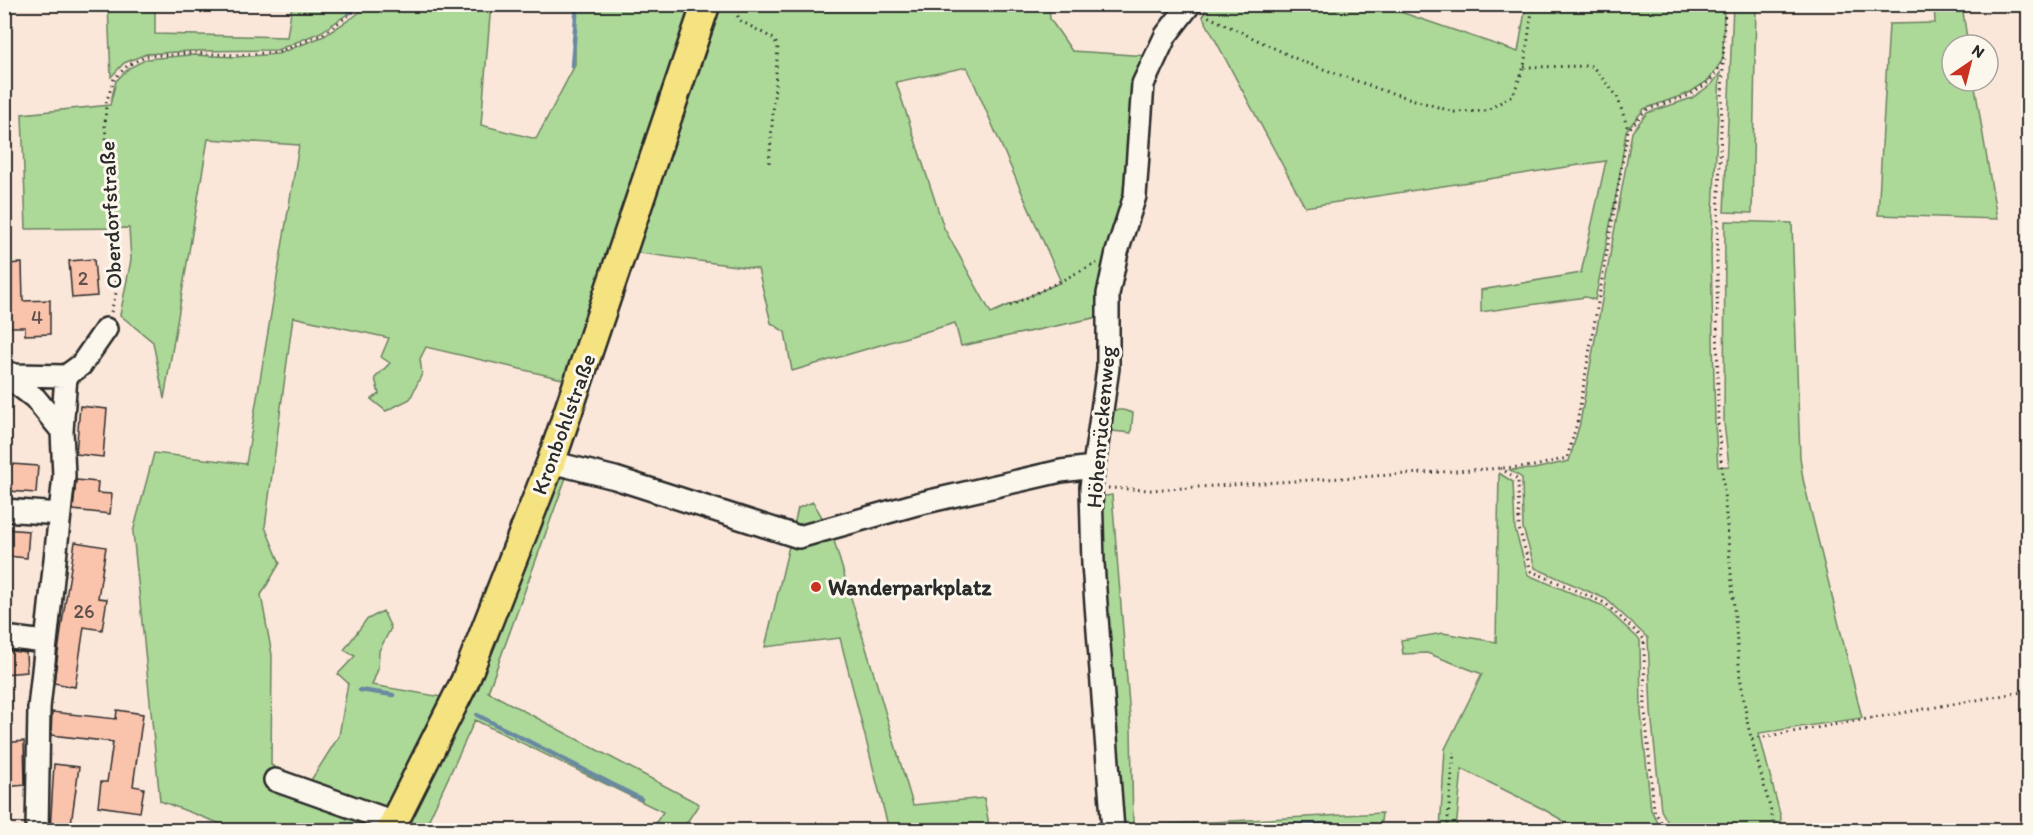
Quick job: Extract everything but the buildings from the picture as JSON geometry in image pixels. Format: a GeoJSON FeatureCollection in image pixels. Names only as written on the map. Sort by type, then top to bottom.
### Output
{"type":"FeatureCollection","features":[{"type":"Feature","properties":{"kind":"main road","name":"Kronbohlstraße"},"geometry":{"type":"LineString","coordinates":[[392,826],[465,681],[551,462],[706,4]]}},
{"type":"Feature","properties":{"kind":"street","name":"Höhenrückenweg"},"geometry":{"type":"LineString","coordinates":[[1113,831],[1093,564],[1092,477],[1108,368],[1108,294],[1117,252],[1135,196],[1143,84],[1166,35],[1189,5]]}},
{"type":"Feature","properties":{"kind":"street"},"geometry":{"type":"LineString","coordinates":[[4,373],[66,376],[81,365],[106,328]]}},
{"type":"Feature","properties":{"kind":"street"},"geometry":{"type":"LineString","coordinates":[[4,373],[35,398],[62,431]]}},
{"type":"Feature","properties":{"kind":"street"},"geometry":{"type":"LineString","coordinates":[[37,831],[39,708],[64,476],[62,431],[66,376]]}},
{"type":"Feature","properties":{"kind":"street"},"geometry":{"type":"LineString","coordinates":[[551,462],[615,478],[799,537],[917,504],[1016,481],[1092,477]]}},
{"type":"Feature","properties":{"kind":"street"},"geometry":{"type":"LineString","coordinates":[[4,510],[60,514]]}},
{"type":"Feature","properties":{"kind":"street"},"geometry":{"type":"LineString","coordinates":[[4,637],[45,642]]}},
{"type":"Feature","properties":{"kind":"street"},"geometry":{"type":"LineString","coordinates":[[275,780],[392,826]]}},
{"type":"Feature","properties":{"kind":"path","name":"Oberdorfstraße"},"geometry":{"type":"LineString","coordinates":[[106,328],[116,293],[113,205],[105,127],[106,103],[114,79],[128,65],[147,56],[278,52],[323,34],[364,4]]}},
{"type":"Feature","properties":{"kind":"path"},"geometry":{"type":"LineString","coordinates":[[737,4],[735,10],[739,20],[774,39],[778,47],[769,165]]}},
{"type":"Feature","properties":{"kind":"path"},"geometry":{"type":"LineString","coordinates":[[1189,5],[1301,61],[1454,112],[1486,111],[1513,95],[1524,67],[1533,4]]}},
{"type":"Feature","properties":{"kind":"path"},"geometry":{"type":"LineString","coordinates":[[1725,4],[1717,254],[1718,424],[1740,676],[1752,739],[1776,831]]}},
{"type":"Feature","properties":{"kind":"path"},"geometry":{"type":"LineString","coordinates":[[1628,130],[1646,110],[1690,95],[1710,81],[1725,59]]}},
{"type":"Feature","properties":{"kind":"path"},"geometry":{"type":"LineString","coordinates":[[1092,477],[1151,490],[1535,466],[1567,458],[1577,423],[1628,130],[1617,96],[1592,66],[1524,67]]}},
{"type":"Feature","properties":{"kind":"path"},"geometry":{"type":"LineString","coordinates":[[1010,306],[1117,252]]}},
{"type":"Feature","properties":{"kind":"path"},"geometry":{"type":"LineString","coordinates":[[1498,467],[1518,479],[1519,528],[1531,571],[1605,603],[1644,639],[1645,711],[1654,810],[1666,831]]}},
{"type":"Feature","properties":{"kind":"path"},"geometry":{"type":"LineString","coordinates":[[1752,739],[2028,691]]}},
{"type":"Feature","properties":{"kind":"path"},"geometry":{"type":"LineString","coordinates":[[1448,831],[1454,752]]}},
{"type":"Feature","properties":{"kind":"green space"},"geometry":{"type":"Polygon","coordinates":[[[491,4],[481,125],[536,139],[575,65],[575,5],[698,5],[571,381],[426,347],[420,359],[422,374],[410,399],[386,411],[371,399],[379,394],[375,378],[390,363],[381,357],[389,338],[293,317],[265,527],[280,563],[261,595],[272,655],[271,765],[308,785],[339,736],[348,683],[338,674],[355,656],[344,650],[366,620],[383,611],[391,628],[379,651],[378,669],[372,685],[448,698],[392,830],[237,830],[160,801],[133,532],[154,453],[246,464],[299,145],[208,139],[164,399],[153,342],[120,315],[131,260],[129,228],[26,229],[22,114],[110,105],[116,81],[129,68],[147,59],[190,55],[236,57],[278,54],[324,36],[369,5],[491,4]]]}},
{"type":"Feature","properties":{"kind":"green space"},"geometry":{"type":"Polygon","coordinates":[[[108,5],[155,5],[155,34],[287,37],[292,5],[361,5],[321,32],[277,50],[146,54],[124,63],[111,77],[108,5]]]}},
{"type":"Feature","properties":{"kind":"green space"},"geometry":{"type":"Polygon","coordinates":[[[711,5],[1049,5],[1050,19],[1072,51],[1148,56],[1103,316],[961,346],[955,323],[792,371],[785,332],[771,323],[758,269],[632,252],[711,5]],[[967,67],[896,82],[944,228],[991,313],[1061,282],[967,67]]]}},
{"type":"Feature","properties":{"kind":"green space"},"geometry":{"type":"Polygon","coordinates":[[[1197,5],[1380,5],[1518,52],[1526,5],[1724,5],[1723,59],[1709,80],[1689,93],[1644,109],[1626,131],[1619,180],[1595,300],[1586,297],[1481,312],[1481,290],[1581,273],[1606,161],[1305,207],[1203,17],[1206,11],[1197,5]]]}},
{"type":"Feature","properties":{"kind":"green space"},"geometry":{"type":"Polygon","coordinates":[[[1733,5],[1756,5],[1752,213],[1724,212],[1733,5]]]}},
{"type":"Feature","properties":{"kind":"green space"},"geometry":{"type":"Polygon","coordinates":[[[1934,5],[1962,5],[1966,33],[1940,33],[1940,93],[1976,93],[1997,219],[1878,215],[1889,24],[1935,23],[1934,5]]]}},
{"type":"Feature","properties":{"kind":"green space"},"geometry":{"type":"Polygon","coordinates":[[[1720,73],[1711,252],[1718,467],[1729,466],[1724,423],[1725,221],[1792,223],[1800,457],[1803,479],[1862,718],[1759,733],[1781,818],[1779,830],[1672,830],[1661,810],[1651,712],[1648,638],[1606,599],[1535,568],[1523,528],[1522,478],[1510,470],[1534,469],[1569,461],[1580,423],[1632,132],[1647,113],[1692,98],[1712,84],[1720,73]]]}},
{"type":"Feature","properties":{"kind":"green space"},"geometry":{"type":"Polygon","coordinates":[[[1113,410],[1133,413],[1131,433],[1112,431],[1113,410]]]}},
{"type":"Feature","properties":{"kind":"green space"},"geometry":{"type":"Polygon","coordinates":[[[556,469],[568,472],[488,692],[699,804],[682,830],[651,830],[663,812],[475,720],[424,830],[406,830],[458,711],[556,469]]]}},
{"type":"Feature","properties":{"kind":"green space"},"geometry":{"type":"Polygon","coordinates":[[[1499,473],[1513,482],[1515,529],[1528,575],[1603,606],[1640,640],[1641,712],[1651,810],[1662,830],[1579,830],[1543,809],[1462,769],[1456,830],[1440,830],[1445,749],[1482,674],[1427,653],[1403,654],[1401,640],[1443,633],[1496,642],[1499,473]]]}},
{"type":"Feature","properties":{"kind":"green space"},"geometry":{"type":"Polygon","coordinates":[[[1112,495],[1131,729],[1133,826],[1382,813],[1380,830],[1357,830],[1356,828],[1120,830],[1098,497],[1112,495]]]}},
{"type":"Feature","properties":{"kind":"green space"},"geometry":{"type":"Polygon","coordinates":[[[813,502],[832,534],[913,805],[984,798],[990,830],[889,830],[840,638],[765,647],[798,508],[813,502]]]}},
{"type":"Feature","properties":{"kind":"waterway"},"geometry":{"type":"LineString","coordinates":[[349,13],[360,4]]}},
{"type":"Feature","properties":{"kind":"waterway"},"geometry":{"type":"LineString","coordinates":[[572,66],[577,4]]}},
{"type":"Feature","properties":{"kind":"waterway"},"geometry":{"type":"LineString","coordinates":[[360,690],[393,695]]}},
{"type":"Feature","properties":{"kind":"waterway"},"geometry":{"type":"LineString","coordinates":[[477,715],[641,799]]}},
{"type":"Feature","properties":{"kind":"waterway"},"geometry":{"type":"LineString","coordinates":[[1126,829],[1331,824]]}},
{"type":"Feature","properties":{"kind":"place","name":"Wanderparkplatz"},"geometry":{"type":"Point","coordinates":[816,587]}}]}
